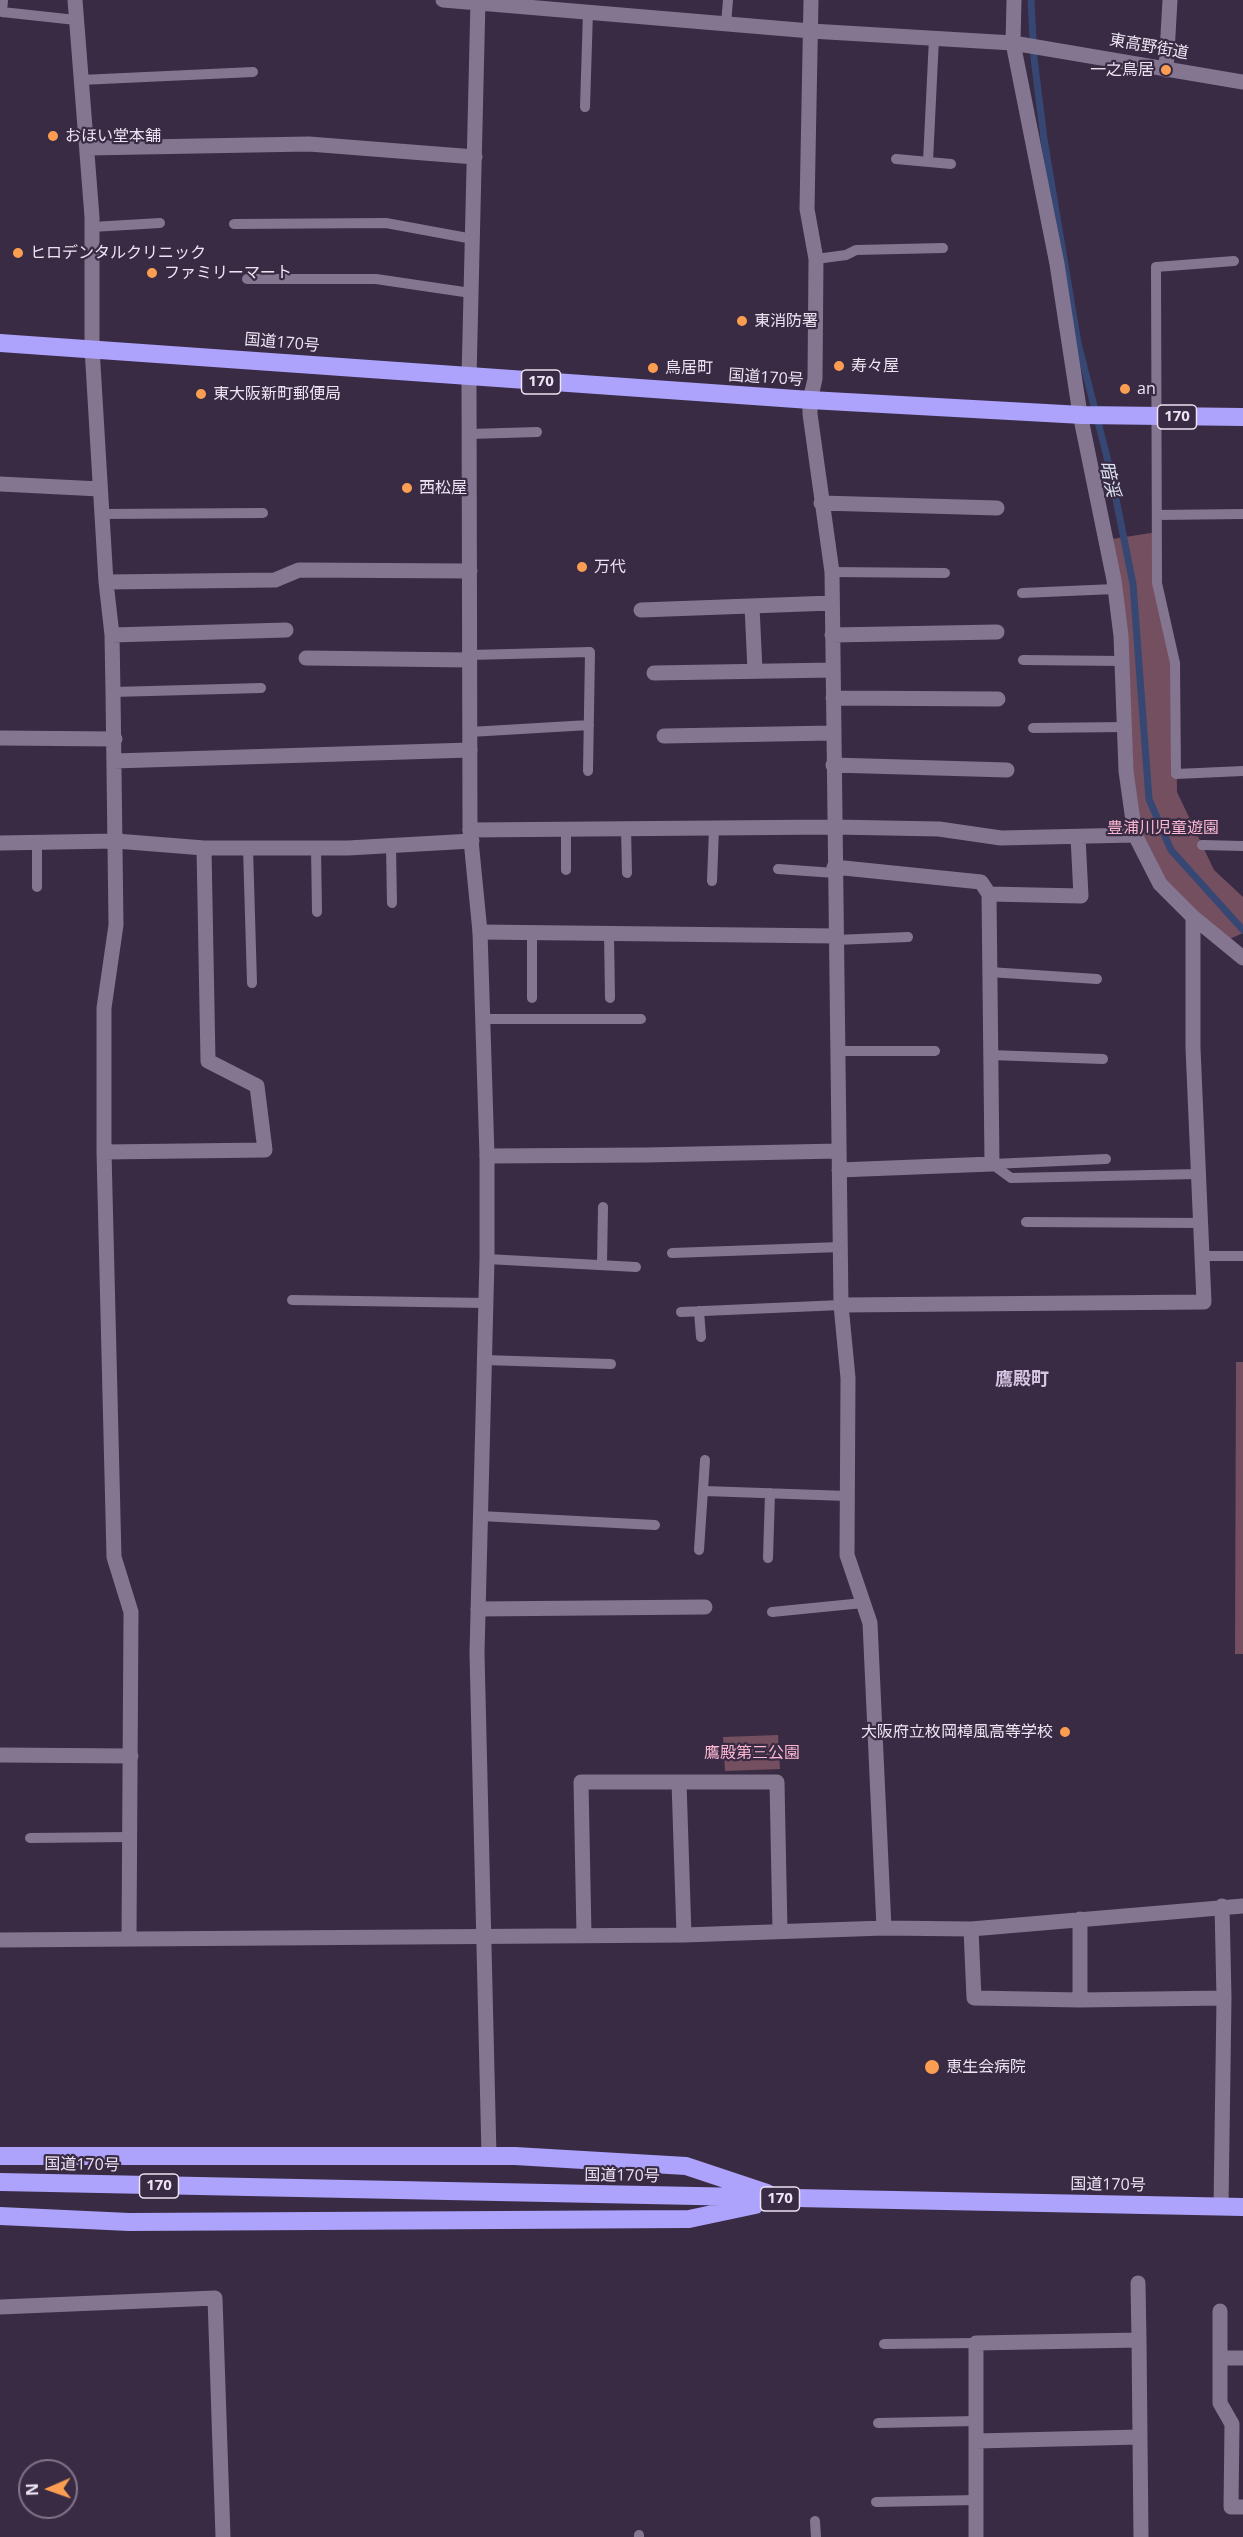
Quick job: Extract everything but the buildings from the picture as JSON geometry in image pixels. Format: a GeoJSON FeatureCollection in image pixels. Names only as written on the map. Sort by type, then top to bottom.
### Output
{"type":"FeatureCollection","features":[{"type":"Feature","properties":{"kind":"highway","name":"国道170号"},"geometry":{"type":"LineString","coordinates":[[0,343],[92,348],[469,378],[810,400],[1081,415],[1243,417]]}},
{"type":"Feature","properties":{"kind":"highway","name":"170"},"geometry":{"type":"LineString","coordinates":[[0,2156],[489,2156],[686,2166],[786,2199]]}},
{"type":"Feature","properties":{"kind":"highway","name":"国道170号"},"geometry":{"type":"LineString","coordinates":[[0,2182],[1243,2207]]}},
{"type":"Feature","properties":{"kind":"highway","name":"170"},"geometry":{"type":"LineString","coordinates":[[0,2216],[129,2222],[689,2219],[786,2199]]}},
{"type":"Feature","properties":{"kind":"street"},"geometry":{"type":"LineString","coordinates":[[75,0],[92,227],[92,348],[106,582],[112,634],[115,739],[116,925],[104,1008],[104,1152],[114,1557],[131,1612],[129,1938]]}},
{"type":"Feature","properties":{"kind":"street","name":"東高野街道"},"geometry":{"type":"LineString","coordinates":[[443,0],[478,1],[811,31],[1016,43],[1243,81]]}},
{"type":"Feature","properties":{"kind":"street"},"geometry":{"type":"LineString","coordinates":[[811,0],[807,209],[816,259],[815,379],[810,400],[821,503],[832,572],[841,1305],[848,1378],[847,1555],[870,1623],[884,1928]]}},
{"type":"Feature","properties":{"kind":"street"},"geometry":{"type":"LineString","coordinates":[[1014,0],[1016,43],[1057,264],[1081,415],[1115,589],[1121,636],[1126,771],[1135,835],[1160,884],[1193,917],[1243,958]]}},
{"type":"Feature","properties":{"kind":"street"},"geometry":{"type":"LineString","coordinates":[[1167,70],[1170,0]]}},
{"type":"Feature","properties":{"kind":"street"},"geometry":{"type":"LineString","coordinates":[[478,1],[469,378],[469,658],[471,836],[480,932],[487,1156],[487,1259],[477,1653],[489,2156]]}},
{"type":"Feature","properties":{"kind":"street"},"geometry":{"type":"LineString","coordinates":[[87,148],[309,144],[475,157]]}},
{"type":"Feature","properties":{"kind":"street"},"geometry":{"type":"LineString","coordinates":[[0,484],[100,489]]}},
{"type":"Feature","properties":{"kind":"street"},"geometry":{"type":"LineString","coordinates":[[821,503],[997,508]]}},
{"type":"Feature","properties":{"kind":"street"},"geometry":{"type":"LineString","coordinates":[[106,582],[275,580],[299,570],[470,571]]}},
{"type":"Feature","properties":{"kind":"street"},"geometry":{"type":"LineString","coordinates":[[641,610],[832,603]]}},
{"type":"Feature","properties":{"kind":"street"},"geometry":{"type":"LineString","coordinates":[[752,606],[755,671]]}},
{"type":"Feature","properties":{"kind":"street"},"geometry":{"type":"LineString","coordinates":[[112,634],[285,630]]}},
{"type":"Feature","properties":{"kind":"street"},"geometry":{"type":"LineString","coordinates":[[832,635],[998,632]]}},
{"type":"Feature","properties":{"kind":"street"},"geometry":{"type":"LineString","coordinates":[[306,658],[469,658]]}},
{"type":"Feature","properties":{"kind":"street"},"geometry":{"type":"LineString","coordinates":[[654,673],[833,670]]}},
{"type":"Feature","properties":{"kind":"street"},"geometry":{"type":"LineString","coordinates":[[833,698],[998,699]]}},
{"type":"Feature","properties":{"kind":"street"},"geometry":{"type":"LineString","coordinates":[[664,736],[833,733]]}},
{"type":"Feature","properties":{"kind":"street"},"geometry":{"type":"LineString","coordinates":[[0,738],[115,739]]}},
{"type":"Feature","properties":{"kind":"street"},"geometry":{"type":"LineString","coordinates":[[114,761],[470,750]]}},
{"type":"Feature","properties":{"kind":"street"},"geometry":{"type":"LineString","coordinates":[[833,765],[1007,770]]}},
{"type":"Feature","properties":{"kind":"street"},"geometry":{"type":"LineString","coordinates":[[0,843],[116,842],[204,848],[316,848],[391,846],[471,836],[566,829],[626,828],[939,829],[1001,838],[1135,835]]}},
{"type":"Feature","properties":{"kind":"street"},"geometry":{"type":"LineString","coordinates":[[988,894],[1082,896],[1078,837]]}},
{"type":"Feature","properties":{"kind":"street"},"geometry":{"type":"LineString","coordinates":[[104,1152],[265,1150],[257,1086],[208,1061],[204,848]]}},
{"type":"Feature","properties":{"kind":"street"},"geometry":{"type":"LineString","coordinates":[[834,870],[981,882],[988,894],[992,1164],[839,1170]]}},
{"type":"Feature","properties":{"kind":"street"},"geometry":{"type":"LineString","coordinates":[[841,1305],[1204,1302],[1192,1048],[1193,917]]}},
{"type":"Feature","properties":{"kind":"street"},"geometry":{"type":"LineString","coordinates":[[480,932],[836,938]]}},
{"type":"Feature","properties":{"kind":"street"},"geometry":{"type":"LineString","coordinates":[[487,1156],[839,1151]]}},
{"type":"Feature","properties":{"kind":"street"},"geometry":{"type":"LineString","coordinates":[[478,1609],[705,1607]]}},
{"type":"Feature","properties":{"kind":"street"},"geometry":{"type":"LineString","coordinates":[[0,1755],[131,1756]]}},
{"type":"Feature","properties":{"kind":"street"},"geometry":{"type":"LineString","coordinates":[[584,1935],[581,1782],[777,1782],[780,1931]]}},
{"type":"Feature","properties":{"kind":"street"},"geometry":{"type":"LineString","coordinates":[[680,1782],[684,1935]]}},
{"type":"Feature","properties":{"kind":"street"},"geometry":{"type":"LineString","coordinates":[[1221,2207],[1224,1998],[1222,1906]]}},
{"type":"Feature","properties":{"kind":"street"},"geometry":{"type":"LineString","coordinates":[[0,1940],[684,1935],[884,1928],[971,1929],[1243,1906]]}},
{"type":"Feature","properties":{"kind":"street"},"geometry":{"type":"LineString","coordinates":[[1080,1919],[1080,2000]]}},
{"type":"Feature","properties":{"kind":"street"},"geometry":{"type":"LineString","coordinates":[[971,1929],[974,1998],[1080,2000],[1224,1998]]}},
{"type":"Feature","properties":{"kind":"street"},"geometry":{"type":"LineString","coordinates":[[1138,2283],[1141,2537]]}},
{"type":"Feature","properties":{"kind":"street"},"geometry":{"type":"LineString","coordinates":[[0,2307],[215,2298],[224,2537]]}},
{"type":"Feature","properties":{"kind":"street"},"geometry":{"type":"LineString","coordinates":[[1220,2311],[1220,2403],[1237,2438],[1231,2507],[1243,2507]]}},
{"type":"Feature","properties":{"kind":"street"},"geometry":{"type":"LineString","coordinates":[[976,2537],[976,2343],[1139,2340]]}},
{"type":"Feature","properties":{"kind":"street"},"geometry":{"type":"LineString","coordinates":[[1220,2358],[1243,2358]]}},
{"type":"Feature","properties":{"kind":"street"},"geometry":{"type":"LineString","coordinates":[[976,2441],[1140,2437]]}},
{"type":"Feature","properties":{"kind":"lane"},"geometry":{"type":"LineString","coordinates":[[3,0],[2,12],[76,20]]}},
{"type":"Feature","properties":{"kind":"lane"},"geometry":{"type":"LineString","coordinates":[[726,24],[728,0]]}},
{"type":"Feature","properties":{"kind":"lane"},"geometry":{"type":"LineString","coordinates":[[585,108],[588,12]]}},
{"type":"Feature","properties":{"kind":"lane"},"geometry":{"type":"LineString","coordinates":[[928,161],[934,38]]}},
{"type":"Feature","properties":{"kind":"lane"},"geometry":{"type":"LineString","coordinates":[[81,80],[253,72]]}},
{"type":"Feature","properties":{"kind":"lane"},"geometry":{"type":"LineString","coordinates":[[896,159],[951,164]]}},
{"type":"Feature","properties":{"kind":"lane"},"geometry":{"type":"LineString","coordinates":[[92,227],[160,223]]}},
{"type":"Feature","properties":{"kind":"lane"},"geometry":{"type":"LineString","coordinates":[[234,224],[386,224],[473,239]]}},
{"type":"Feature","properties":{"kind":"lane"},"geometry":{"type":"LineString","coordinates":[[816,259],[846,255],[855,250],[943,248]]}},
{"type":"Feature","properties":{"kind":"lane"},"geometry":{"type":"LineString","coordinates":[[1234,261],[1156,267],[1157,586],[1175,663],[1176,774],[1243,771]]}},
{"type":"Feature","properties":{"kind":"lane"},"geometry":{"type":"LineString","coordinates":[[248,279],[376,279],[471,293]]}},
{"type":"Feature","properties":{"kind":"lane"},"geometry":{"type":"LineString","coordinates":[[470,434],[537,432]]}},
{"type":"Feature","properties":{"kind":"lane"},"geometry":{"type":"LineString","coordinates":[[102,514],[263,513]]}},
{"type":"Feature","properties":{"kind":"lane"},"geometry":{"type":"LineString","coordinates":[[1157,515],[1243,514]]}},
{"type":"Feature","properties":{"kind":"lane"},"geometry":{"type":"LineString","coordinates":[[832,572],[945,573]]}},
{"type":"Feature","properties":{"kind":"lane"},"geometry":{"type":"LineString","coordinates":[[1022,593],[1115,589]]}},
{"type":"Feature","properties":{"kind":"lane"},"geometry":{"type":"LineString","coordinates":[[469,658],[590,652],[588,771]]}},
{"type":"Feature","properties":{"kind":"lane"},"geometry":{"type":"LineString","coordinates":[[1023,660],[1122,661]]}},
{"type":"Feature","properties":{"kind":"lane"},"geometry":{"type":"LineString","coordinates":[[113,692],[261,688]]}},
{"type":"Feature","properties":{"kind":"lane"},"geometry":{"type":"LineString","coordinates":[[470,732],[589,725]]}},
{"type":"Feature","properties":{"kind":"lane"},"geometry":{"type":"LineString","coordinates":[[1032,728],[1125,727]]}},
{"type":"Feature","properties":{"kind":"lane"},"geometry":{"type":"LineString","coordinates":[[626,828],[627,873]]}},
{"type":"Feature","properties":{"kind":"lane"},"geometry":{"type":"LineString","coordinates":[[712,881],[714,828]]}},
{"type":"Feature","properties":{"kind":"lane"},"geometry":{"type":"LineString","coordinates":[[566,829],[566,870]]}},
{"type":"Feature","properties":{"kind":"lane"},"geometry":{"type":"LineString","coordinates":[[36,886],[37,842]]}},
{"type":"Feature","properties":{"kind":"lane"},"geometry":{"type":"LineString","coordinates":[[1202,845],[1243,846]]}},
{"type":"Feature","properties":{"kind":"lane"},"geometry":{"type":"LineString","coordinates":[[391,846],[392,903]]}},
{"type":"Feature","properties":{"kind":"lane"},"geometry":{"type":"LineString","coordinates":[[248,848],[252,983]]}},
{"type":"Feature","properties":{"kind":"lane"},"geometry":{"type":"LineString","coordinates":[[316,848],[317,912]]}},
{"type":"Feature","properties":{"kind":"lane"},"geometry":{"type":"LineString","coordinates":[[778,869],[834,870]]}},
{"type":"Feature","properties":{"kind":"lane"},"geometry":{"type":"LineString","coordinates":[[532,933],[532,998]]}},
{"type":"Feature","properties":{"kind":"lane"},"geometry":{"type":"LineString","coordinates":[[609,933],[610,998]]}},
{"type":"Feature","properties":{"kind":"lane"},"geometry":{"type":"LineString","coordinates":[[836,938],[908,937]]}},
{"type":"Feature","properties":{"kind":"lane"},"geometry":{"type":"LineString","coordinates":[[989,972],[1096,979]]}},
{"type":"Feature","properties":{"kind":"lane"},"geometry":{"type":"LineString","coordinates":[[483,1019],[641,1019]]}},
{"type":"Feature","properties":{"kind":"lane"},"geometry":{"type":"LineString","coordinates":[[837,1051],[935,1051]]}},
{"type":"Feature","properties":{"kind":"lane"},"geometry":{"type":"LineString","coordinates":[[990,1055],[1103,1059]]}},
{"type":"Feature","properties":{"kind":"lane"},"geometry":{"type":"LineString","coordinates":[[992,1164],[1106,1159]]}},
{"type":"Feature","properties":{"kind":"lane"},"geometry":{"type":"LineString","coordinates":[[992,1164],[1011,1178],[1198,1174]]}},
{"type":"Feature","properties":{"kind":"lane"},"geometry":{"type":"LineString","coordinates":[[602,1265],[603,1207]]}},
{"type":"Feature","properties":{"kind":"lane"},"geometry":{"type":"LineString","coordinates":[[1026,1222],[1200,1223]]}},
{"type":"Feature","properties":{"kind":"lane"},"geometry":{"type":"LineString","coordinates":[[672,1253],[840,1247]]}},
{"type":"Feature","properties":{"kind":"lane"},"geometry":{"type":"LineString","coordinates":[[1202,1257],[1243,1256]]}},
{"type":"Feature","properties":{"kind":"lane"},"geometry":{"type":"LineString","coordinates":[[487,1259],[636,1267]]}},
{"type":"Feature","properties":{"kind":"lane"},"geometry":{"type":"LineString","coordinates":[[292,1300],[486,1303]]}},
{"type":"Feature","properties":{"kind":"lane"},"geometry":{"type":"LineString","coordinates":[[681,1311],[841,1305]]}},
{"type":"Feature","properties":{"kind":"lane"},"geometry":{"type":"LineString","coordinates":[[699,1311],[701,1337]]}},
{"type":"Feature","properties":{"kind":"lane"},"geometry":{"type":"LineString","coordinates":[[484,1360],[611,1364]]}},
{"type":"Feature","properties":{"kind":"lane"},"geometry":{"type":"LineString","coordinates":[[699,1550],[705,1491],[705,1460]]}},
{"type":"Feature","properties":{"kind":"lane"},"geometry":{"type":"LineString","coordinates":[[705,1491],[848,1496]]}},
{"type":"Feature","properties":{"kind":"lane"},"geometry":{"type":"LineString","coordinates":[[768,1557],[770,1494]]}},
{"type":"Feature","properties":{"kind":"lane"},"geometry":{"type":"LineString","coordinates":[[480,1516],[655,1525]]}},
{"type":"Feature","properties":{"kind":"lane"},"geometry":{"type":"LineString","coordinates":[[772,1612],[863,1603]]}},
{"type":"Feature","properties":{"kind":"lane"},"geometry":{"type":"LineString","coordinates":[[30,1838],[130,1837]]}},
{"type":"Feature","properties":{"kind":"lane"},"geometry":{"type":"LineString","coordinates":[[884,2344],[976,2343]]}},
{"type":"Feature","properties":{"kind":"lane"},"geometry":{"type":"LineString","coordinates":[[878,2423],[976,2421]]}},
{"type":"Feature","properties":{"kind":"lane"},"geometry":{"type":"LineString","coordinates":[[876,2502],[976,2500]]}},
{"type":"Feature","properties":{"kind":"lane"},"geometry":{"type":"LineString","coordinates":[[815,2521],[816,2537]]}},
{"type":"Feature","properties":{"kind":"green space","name":"豊浦川児童遊園"},"geometry":{"type":"Polygon","coordinates":[[[1157,532],[1157,583],[1175,663],[1177,792],[1214,870],[1243,897],[1243,933],[1223,942],[1163,887],[1135,835],[1106,540],[1157,532]]]}},
{"type":"Feature","properties":{"kind":"green space"},"geometry":{"type":"Polygon","coordinates":[[[1236,1362],[1243,1362],[1243,1654],[1235,1654],[1236,1362]]]}},
{"type":"Feature","properties":{"kind":"green space","name":"鷹殿第三公園"},"geometry":{"type":"Polygon","coordinates":[[[778,1735],[780,1769],[725,1771],[723,1737],[778,1735]]]}},
{"type":"Feature","properties":{"kind":"waterway","name":"暗渓"},"geometry":{"type":"LineString","coordinates":[[1031,0],[1034,58],[1044,139],[1078,343],[1110,469],[1133,584],[1149,799],[1171,850],[1243,930]]}},
{"type":"Feature","properties":{"kind":"place","name":"一之鳥居"},"geometry":{"type":"Point","coordinates":[1166,70]}},
{"type":"Feature","properties":{"kind":"place","name":"おほい堂本舗"},"geometry":{"type":"Point","coordinates":[53,136]}},
{"type":"Feature","properties":{"kind":"place","name":"ヒロデンタルクリニック"},"geometry":{"type":"Point","coordinates":[18,253]}},
{"type":"Feature","properties":{"kind":"place","name":"ファミリーマート"},"geometry":{"type":"Point","coordinates":[152,273]}},
{"type":"Feature","properties":{"kind":"place","name":"東消防署"},"geometry":{"type":"Point","coordinates":[742,321]}},
{"type":"Feature","properties":{"kind":"place","name":"寿々屋"},"geometry":{"type":"Point","coordinates":[839,366]}},
{"type":"Feature","properties":{"kind":"place","name":"鳥居町"},"geometry":{"type":"Point","coordinates":[653,368]}},
{"type":"Feature","properties":{"kind":"place","name":"an"},"geometry":{"type":"Point","coordinates":[1125,389]}},
{"type":"Feature","properties":{"kind":"place","name":"東大阪新町郵便局"},"geometry":{"type":"Point","coordinates":[201,394]}},
{"type":"Feature","properties":{"kind":"place","name":"西松屋"},"geometry":{"type":"Point","coordinates":[407,488]}},
{"type":"Feature","properties":{"kind":"place","name":"万代"},"geometry":{"type":"Point","coordinates":[582,567]}},
{"type":"Feature","properties":{"kind":"place","name":"大阪府立枚岡樟風高等学校"},"geometry":{"type":"Point","coordinates":[1065,1732]}},
{"type":"Feature","properties":{"kind":"place","name":"恵生会病院"},"geometry":{"type":"Point","coordinates":[932,2067]}},
{"type":"Feature","properties":{"kind":"district","name":"鷹殿町"},"geometry":{"type":"Point","coordinates":[1022,1380]}}]}
